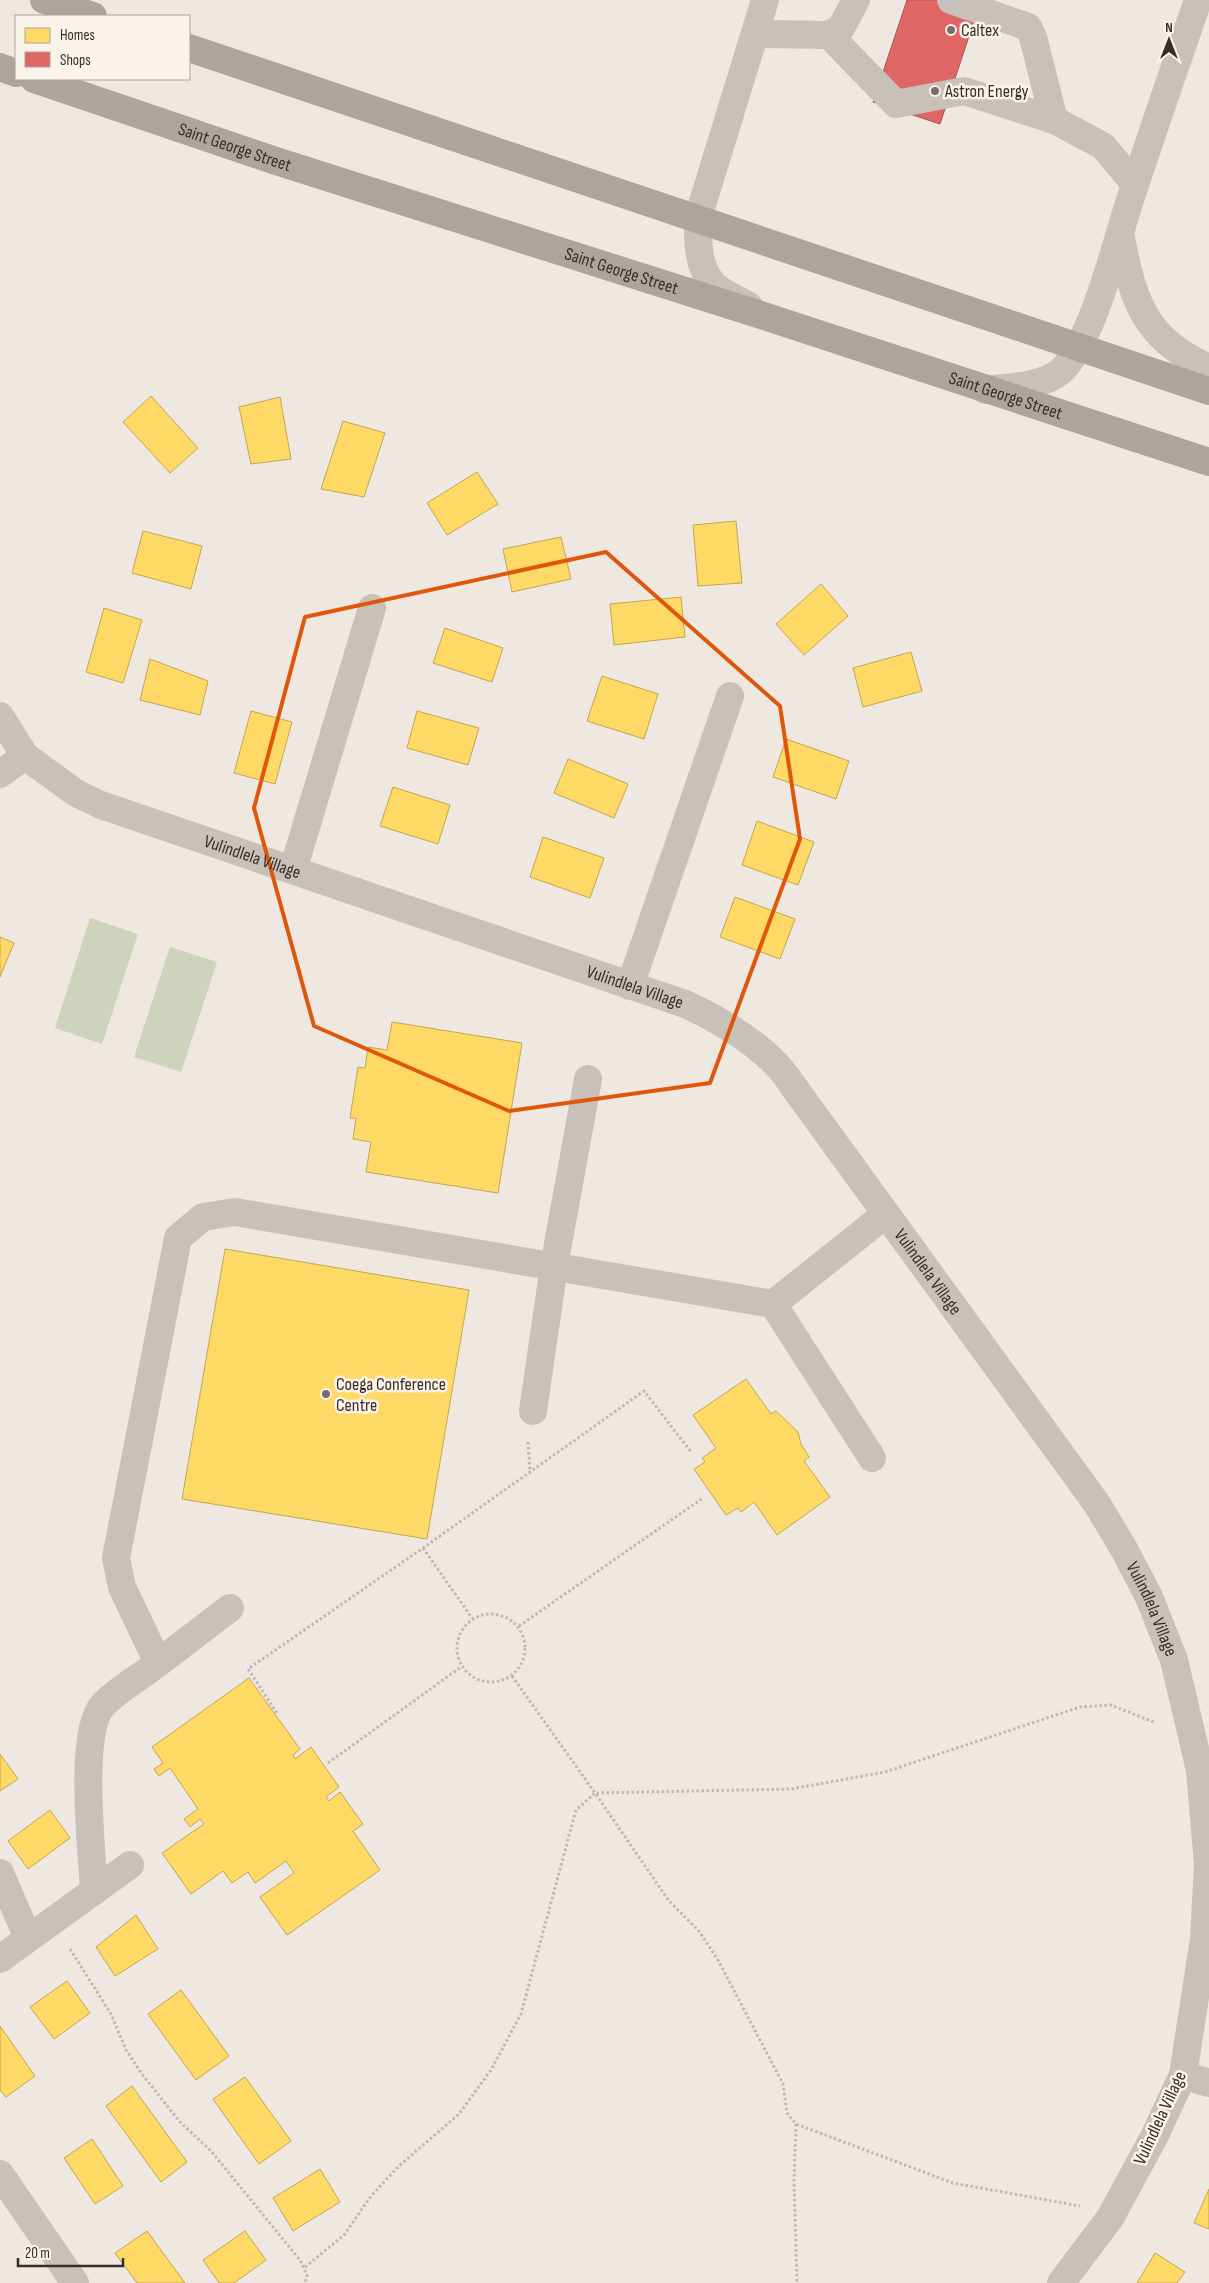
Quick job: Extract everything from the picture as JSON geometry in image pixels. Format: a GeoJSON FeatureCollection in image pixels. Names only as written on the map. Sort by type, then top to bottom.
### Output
{"type":"FeatureCollection","features":[{"type":"Feature","properties":{"kind":"main road"},"geometry":{"type":"LineString","coordinates":[[44,0],[90,15]]}},
{"type":"Feature","properties":{"kind":"main road"},"geometry":{"type":"LineString","coordinates":[[190,48],[1209,391]]}},
{"type":"Feature","properties":{"kind":"main road"},"geometry":{"type":"LineString","coordinates":[[0,67],[15,73]]}},
{"type":"Feature","properties":{"kind":"main road","name":"Saint George Street"},"geometry":{"type":"LineString","coordinates":[[37,80],[276,160],[767,317],[1209,462]]}},
{"type":"Feature","properties":{"kind":"street"},"geometry":{"type":"LineString","coordinates":[[765,0],[698,218],[698,246],[702,265],[712,284],[767,317]]}},
{"type":"Feature","properties":{"kind":"street"},"geometry":{"type":"LineString","coordinates":[[755,34],[829,35],[841,28],[856,0]]}},
{"type":"Feature","properties":{"kind":"street"},"geometry":{"type":"LineString","coordinates":[[951,0],[1028,27],[1033,37],[1054,120]]}},
{"type":"Feature","properties":{"kind":"street"},"geometry":{"type":"LineString","coordinates":[[985,390],[1032,383],[1048,378],[1060,372],[1079,348],[1198,0]]}},
{"type":"Feature","properties":{"kind":"street"},"geometry":{"type":"LineString","coordinates":[[829,35],[896,104],[964,91],[1054,120],[1103,146],[1135,184]]}},
{"type":"Feature","properties":{"kind":"street"},"geometry":{"type":"LineString","coordinates":[[1119,231],[1130,284],[1153,330],[1197,363],[1209,368]]}},
{"type":"Feature","properties":{"kind":"street"},"geometry":{"type":"LineString","coordinates":[[292,870],[372,608]]}},
{"type":"Feature","properties":{"kind":"street"},"geometry":{"type":"LineString","coordinates":[[630,986],[730,696]]}},
{"type":"Feature","properties":{"kind":"street","name":"Vulindlela Village"},"geometry":{"type":"LineString","coordinates":[[0,716],[25,756],[76,793],[101,805],[685,1004],[717,1019],[746,1038],[774,1062],[1097,1504],[1124,1549],[1149,1597],[1174,1660],[1192,1738],[1205,1770],[1208,1864],[1204,1939],[1183,2075],[1154,2136],[1110,2218],[1061,2283]]}},
{"type":"Feature","properties":{"kind":"street"},"geometry":{"type":"LineString","coordinates":[[0,774],[25,756]]}},
{"type":"Feature","properties":{"kind":"street"},"geometry":{"type":"LineString","coordinates":[[533,1411],[554,1266],[588,1079]]}},
{"type":"Feature","properties":{"kind":"street"},"geometry":{"type":"LineString","coordinates":[[158,1663],[122,1587],[116,1558],[178,1238],[203,1217],[235,1212],[773,1304],[872,1458]]}},
{"type":"Feature","properties":{"kind":"street"},"geometry":{"type":"LineString","coordinates":[[773,1304],[886,1214]]}},
{"type":"Feature","properties":{"kind":"street"},"geometry":{"type":"LineString","coordinates":[[94,1891],[88,1758],[91,1728],[102,1706],[230,1608]]}},
{"type":"Feature","properties":{"kind":"street"},"geometry":{"type":"LineString","coordinates":[[0,1959],[130,1865]]}},
{"type":"Feature","properties":{"kind":"street"},"geometry":{"type":"LineString","coordinates":[[0,1873],[28,1938]]}},
{"type":"Feature","properties":{"kind":"street"},"geometry":{"type":"LineString","coordinates":[[1183,2075],[1209,2083]]}},
{"type":"Feature","properties":{"kind":"street"},"geometry":{"type":"LineString","coordinates":[[0,2174],[76,2283]]}},
{"type":"Feature","properties":{"kind":"path"},"geometry":{"type":"LineString","coordinates":[[277,1712],[248,1669],[423,1548],[644,1391],[691,1452]]}},
{"type":"Feature","properties":{"kind":"path"},"geometry":{"type":"LineString","coordinates":[[519,1626],[703,1498]]}},
{"type":"Feature","properties":{"kind":"path"},"geometry":{"type":"LineString","coordinates":[[423,1548],[472,1618]]}},
{"type":"Feature","properties":{"kind":"path"},"geometry":{"type":"LineString","coordinates":[[488,1613],[504,1616],[519,1626],[526,1642],[524,1661],[512,1676],[494,1683],[476,1679],[461,1667],[456,1649],[461,1631],[472,1618],[488,1613]]}},
{"type":"Feature","properties":{"kind":"path"},"geometry":{"type":"LineString","coordinates":[[328,1763],[461,1667]]}},
{"type":"Feature","properties":{"kind":"path"},"geometry":{"type":"LineString","coordinates":[[512,1676],[669,1901],[699,1931],[718,1960],[783,2084],[787,2112],[796,2124],[953,2183],[1077,2205],[1110,2218]]}},
{"type":"Feature","properties":{"kind":"path"},"geometry":{"type":"LineString","coordinates":[[305,2268],[344,2235],[371,2196],[399,2166],[460,2114],[491,2070],[521,2014],[576,1810],[595,1793],[801,1787],[884,1772],[1080,1707],[1110,1705],[1192,1738]]}},
{"type":"Feature","properties":{"kind":"path"},"geometry":{"type":"LineString","coordinates":[[52,1921],[111,2014],[126,2050],[142,2074],[179,2121],[211,2151],[305,2268],[305,2283]]}},
{"type":"Feature","properties":{"kind":"path"},"geometry":{"type":"LineString","coordinates":[[796,2124],[794,2180],[797,2283]]}},
{"type":"Feature","properties":{"kind":"highlighted area"},"geometry":{"type":"Polygon","coordinates":[[[606,552],[780,706],[800,839],[710,1083],[509,1111],[314,1026],[254,808],[305,617],[606,552]]]}},
{"type":"Feature","properties":{"kind":"green space"},"geometry":{"type":"Polygon","coordinates":[[[90,918],[138,934],[102,1044],[55,1028],[90,918]]]}},
{"type":"Feature","properties":{"kind":"green space"},"geometry":{"type":"Polygon","coordinates":[[[170,947],[217,962],[181,1072],[134,1057],[170,947]]]}},
{"type":"Feature","properties":{"kind":"building: Homes"},"geometry":{"type":"Polygon","coordinates":[[[151,396],[198,448],[170,473],[123,422],[151,396]]]}},
{"type":"Feature","properties":{"kind":"building: Homes"},"geometry":{"type":"Polygon","coordinates":[[[280,397],[291,459],[251,464],[239,407],[280,397]]]}},
{"type":"Feature","properties":{"kind":"building: Homes"},"geometry":{"type":"Polygon","coordinates":[[[343,421],[385,433],[364,497],[321,489],[343,421]]]}},
{"type":"Feature","properties":{"kind":"building: Homes"},"geometry":{"type":"Polygon","coordinates":[[[477,472],[498,504],[447,535],[427,503],[477,472]]]}},
{"type":"Feature","properties":{"kind":"building: Homes"},"geometry":{"type":"Polygon","coordinates":[[[736,521],[742,583],[698,586],[693,525],[736,521]]]}},
{"type":"Feature","properties":{"kind":"building: Homes"},"geometry":{"type":"Polygon","coordinates":[[[143,531],[202,546],[191,589],[132,573],[143,531]]]}},
{"type":"Feature","properties":{"kind":"building: Homes"},"geometry":{"type":"Polygon","coordinates":[[[561,537],[571,579],[512,592],[503,549],[561,537]]]}},
{"type":"Feature","properties":{"kind":"building: Homes"},"geometry":{"type":"Polygon","coordinates":[[[821,584],[848,616],[804,655],[776,624],[821,584]]]}},
{"type":"Feature","properties":{"kind":"building: Homes"},"geometry":{"type":"Polygon","coordinates":[[[681,597],[685,637],[614,645],[610,604],[681,597]]]}},
{"type":"Feature","properties":{"kind":"building: Homes"},"geometry":{"type":"Polygon","coordinates":[[[104,608],[142,620],[123,683],[86,672],[104,608]]]}},
{"type":"Feature","properties":{"kind":"building: Homes"},"geometry":{"type":"Polygon","coordinates":[[[445,628],[503,648],[492,682],[433,663],[445,628]]]}},
{"type":"Feature","properties":{"kind":"building: Homes"},"geometry":{"type":"Polygon","coordinates":[[[911,652],[922,691],[863,707],[853,668],[911,652]]]}},
{"type":"Feature","properties":{"kind":"building: Homes"},"geometry":{"type":"Polygon","coordinates":[[[150,659],[208,681],[200,715],[140,700],[150,659]]]}},
{"type":"Feature","properties":{"kind":"building: Homes"},"geometry":{"type":"Polygon","coordinates":[[[602,676],[658,694],[644,739],[587,721],[602,676]]]}},
{"type":"Feature","properties":{"kind":"building: Homes"},"geometry":{"type":"Polygon","coordinates":[[[251,711],[292,722],[275,784],[234,773],[251,711]]]}},
{"type":"Feature","properties":{"kind":"building: Homes"},"geometry":{"type":"Polygon","coordinates":[[[417,711],[479,728],[468,765],[407,748],[417,711]]]}},
{"type":"Feature","properties":{"kind":"building: Homes"},"geometry":{"type":"Polygon","coordinates":[[[786,739],[849,761],[836,799],[773,777],[786,739]]]}},
{"type":"Feature","properties":{"kind":"building: Homes"},"geometry":{"type":"Polygon","coordinates":[[[568,759],[628,784],[614,818],[554,793],[568,759]]]}},
{"type":"Feature","properties":{"kind":"building: Homes"},"geometry":{"type":"Polygon","coordinates":[[[393,787],[450,805],[438,844],[380,826],[393,787]]]}},
{"type":"Feature","properties":{"kind":"building: Homes"},"geometry":{"type":"Polygon","coordinates":[[[757,821],[814,842],[798,885],[742,865],[757,821]]]}},
{"type":"Feature","properties":{"kind":"building: Homes"},"geometry":{"type":"Polygon","coordinates":[[[543,837],[604,858],[590,898],[530,877],[543,837]]]}},
{"type":"Feature","properties":{"kind":"building: Homes"},"geometry":{"type":"Polygon","coordinates":[[[735,897],[795,919],[780,959],[720,937],[735,897]]]}},
{"type":"Feature","properties":{"kind":"building: Homes"},"geometry":{"type":"Polygon","coordinates":[[[0,937],[14,943],[0,977],[0,937]]]}},
{"type":"Feature","properties":{"kind":"building: Homes"},"geometry":{"type":"Polygon","coordinates":[[[392,1022],[522,1043],[498,1193],[366,1172],[371,1142],[353,1139],[356,1118],[350,1118],[358,1067],[365,1068],[368,1047],[387,1050],[392,1022]]]}},
{"type":"Feature","properties":{"kind":"building: Homes","name":"Coega Conference Centre"},"geometry":{"type":"Polygon","coordinates":[[[225,1249],[469,1290],[427,1539],[182,1499],[225,1249]]]}},
{"type":"Feature","properties":{"kind":"building: Homes"},"geometry":{"type":"Polygon","coordinates":[[[746,1379],[771,1414],[776,1411],[798,1432],[801,1444],[809,1457],[804,1461],[830,1497],[777,1535],[754,1502],[741,1512],[738,1508],[726,1515],[694,1469],[705,1462],[702,1458],[716,1448],[693,1415],[746,1379]]]}},
{"type":"Feature","properties":{"kind":"building: Homes"},"geometry":{"type":"Polygon","coordinates":[[[249,1678],[300,1749],[293,1755],[295,1759],[311,1747],[339,1787],[326,1797],[329,1801],[340,1792],[363,1824],[353,1831],[380,1870],[287,1935],[260,1897],[294,1873],[286,1861],[255,1883],[248,1872],[232,1883],[223,1871],[191,1894],[162,1853],[204,1824],[200,1819],[190,1827],[184,1819],[198,1809],[170,1768],[159,1776],[154,1769],[163,1763],[152,1747],[249,1678]]]}},
{"type":"Feature","properties":{"kind":"building: Homes"},"geometry":{"type":"Polygon","coordinates":[[[0,1754],[18,1779],[0,1791],[0,1754]]]}},
{"type":"Feature","properties":{"kind":"building: Homes"},"geometry":{"type":"Polygon","coordinates":[[[50,1810],[70,1838],[28,1869],[8,1841],[50,1810]]]}},
{"type":"Feature","properties":{"kind":"building: Homes"},"geometry":{"type":"Polygon","coordinates":[[[136,1915],[158,1949],[115,1976],[96,1947],[136,1915]]]}},
{"type":"Feature","properties":{"kind":"building: Homes"},"geometry":{"type":"Polygon","coordinates":[[[67,1981],[90,2013],[54,2039],[30,2007],[67,1981]]]}},
{"type":"Feature","properties":{"kind":"building: Homes"},"geometry":{"type":"Polygon","coordinates":[[[181,1990],[229,2056],[196,2080],[148,2014],[181,1990]]]}},
{"type":"Feature","properties":{"kind":"building: Homes"},"geometry":{"type":"Polygon","coordinates":[[[0,2026],[35,2076],[6,2097],[0,2090],[0,2026]]]}},
{"type":"Feature","properties":{"kind":"building: Homes"},"geometry":{"type":"Polygon","coordinates":[[[245,2077],[291,2141],[259,2164],[213,2099],[245,2077]]]}},
{"type":"Feature","properties":{"kind":"building: Homes"},"geometry":{"type":"Polygon","coordinates":[[[132,2086],[187,2162],[161,2182],[106,2106],[132,2086]]]}},
{"type":"Feature","properties":{"kind":"building: Homes"},"geometry":{"type":"Polygon","coordinates":[[[92,2139],[123,2186],[95,2204],[64,2158],[92,2139]]]}},
{"type":"Feature","properties":{"kind":"building: Homes"},"geometry":{"type":"Polygon","coordinates":[[[320,2169],[340,2202],[293,2231],[273,2198],[320,2169]]]}},
{"type":"Feature","properties":{"kind":"building: Homes"},"geometry":{"type":"Polygon","coordinates":[[[1209,2189],[1209,2229],[1194,2223],[1209,2189]]]}},
{"type":"Feature","properties":{"kind":"building: Homes"},"geometry":{"type":"Polygon","coordinates":[[[147,2231],[185,2283],[137,2283],[115,2253],[147,2231]]]}},
{"type":"Feature","properties":{"kind":"building: Homes"},"geometry":{"type":"Polygon","coordinates":[[[245,2231],[266,2260],[234,2283],[219,2283],[203,2260],[245,2231]]]}},
{"type":"Feature","properties":{"kind":"building: Homes"},"geometry":{"type":"Polygon","coordinates":[[[1155,2253],[1185,2272],[1177,2283],[1137,2283],[1155,2253]]]}},
{"type":"Feature","properties":{"kind":"building: Shops"},"geometry":{"type":"Polygon","coordinates":[[[907,0],[981,0],[940,124],[873,102],[907,0]]]}},
{"type":"Feature","properties":{"kind":"place","name":"Caltex"},"geometry":{"type":"Point","coordinates":[951,30]}},
{"type":"Feature","properties":{"kind":"place","name":"Astron Energy"},"geometry":{"type":"Point","coordinates":[935,91]}},
{"type":"Feature","properties":{"kind":"place","name":"Coega Conference Centre"},"geometry":{"type":"Point","coordinates":[326,1394]}}]}
